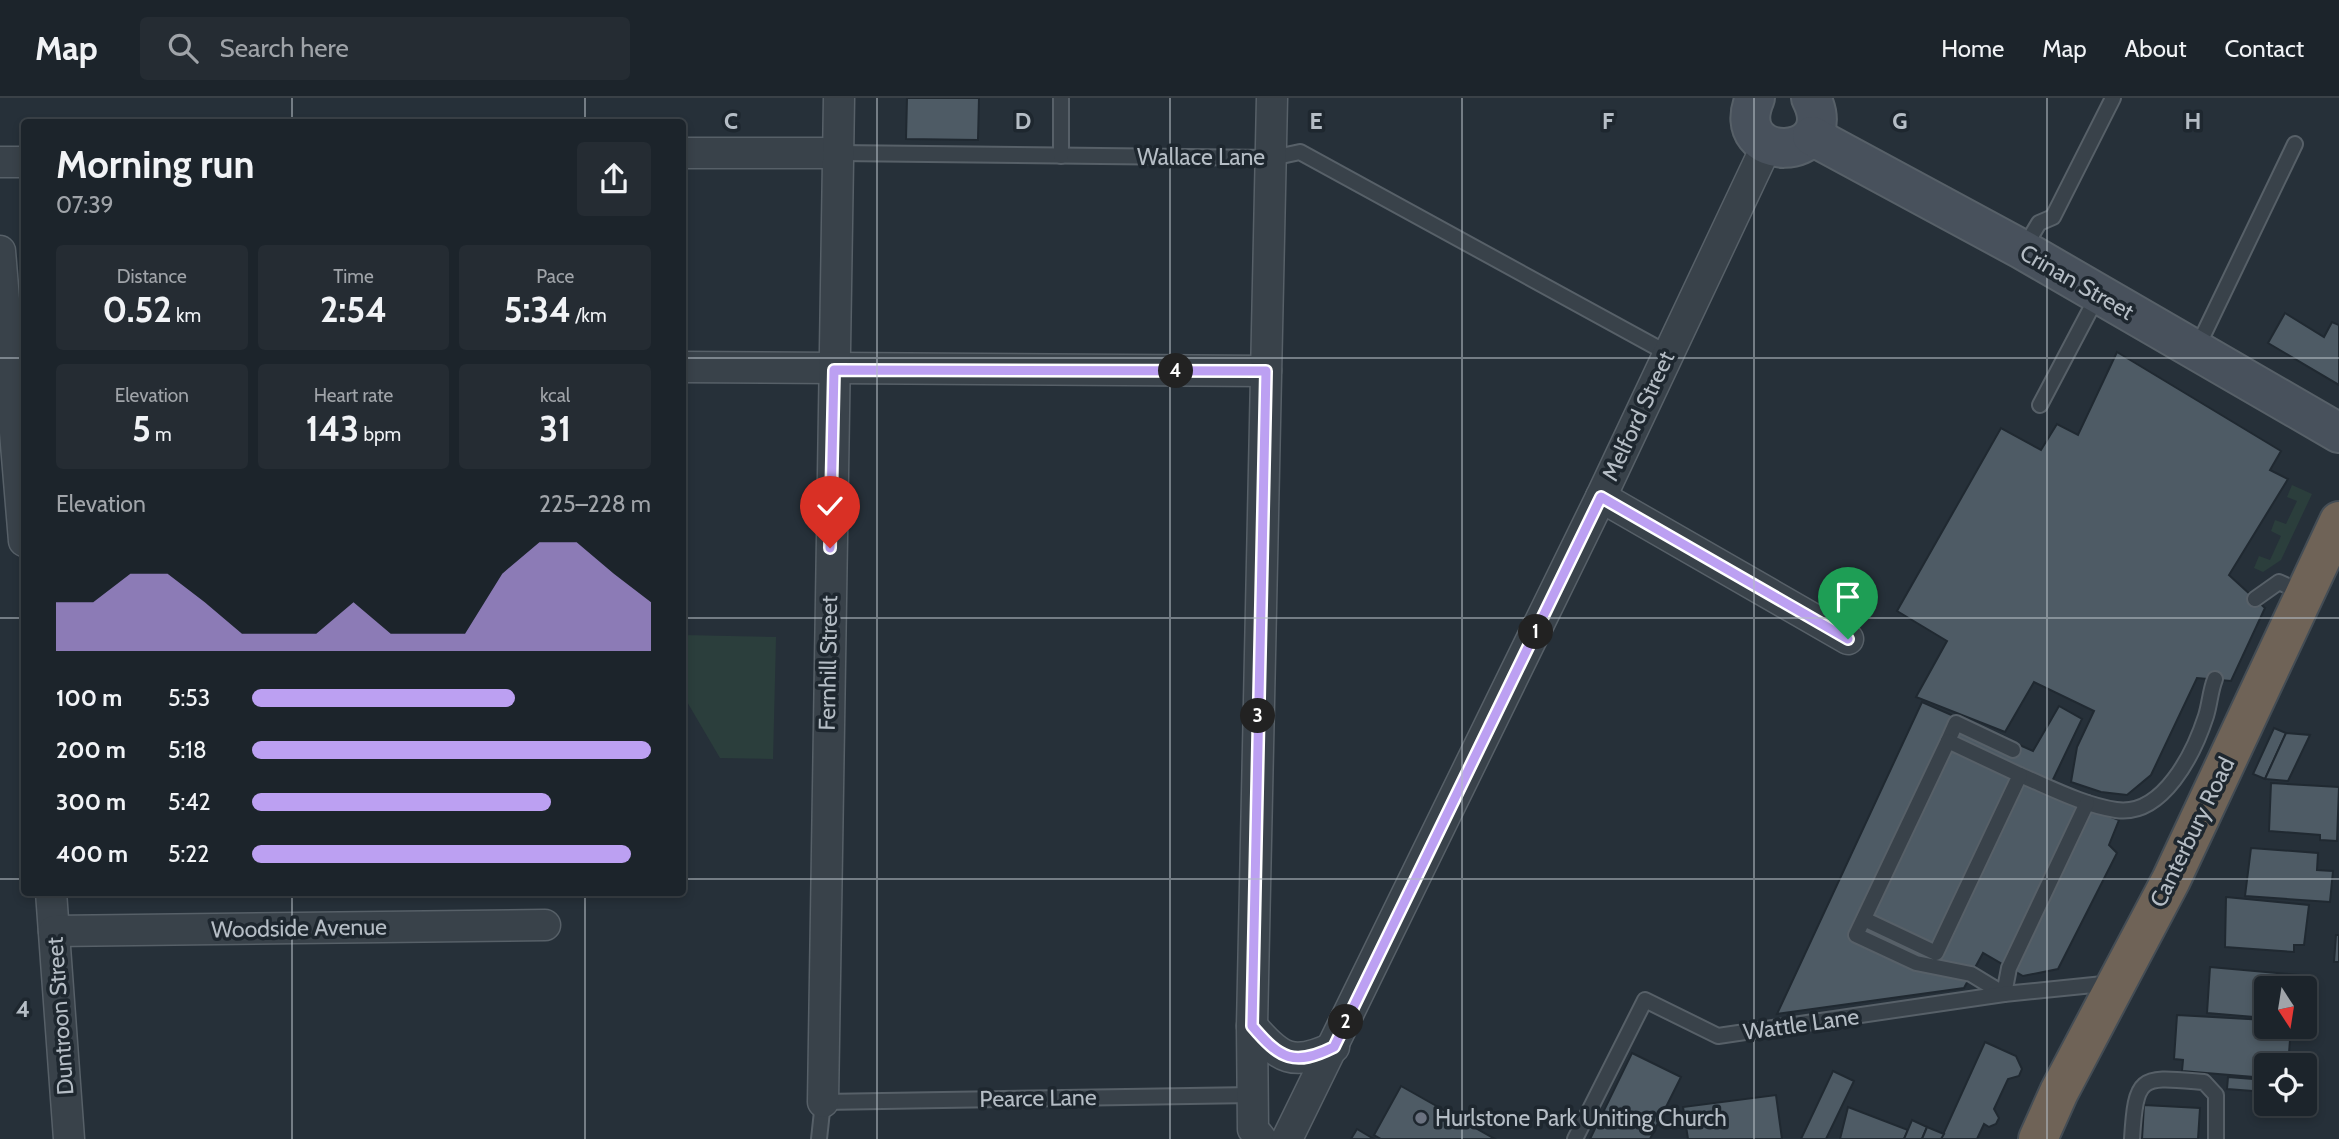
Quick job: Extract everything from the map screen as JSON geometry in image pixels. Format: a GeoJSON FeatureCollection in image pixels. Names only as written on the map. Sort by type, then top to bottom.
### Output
{"type":"FeatureCollection","features":[{"type":"Feature","properties":{"kind":"highway","name":"Canterbury Road"},"geometry":{"type":"LineString","coordinates":[[2038,1139],[2059,1092],[2171,880],[2339,521]]}},
{"type":"Feature","properties":{"kind":"street","name":"Fernhill Street"},"geometry":{"type":"LineString","coordinates":[[823,1102],[839,98]]}},
{"type":"Feature","properties":{"kind":"street"},"geometry":{"type":"LineString","coordinates":[[1261,1139],[1253,1129],[1252,1026],[1272,98]]}},
{"type":"Feature","properties":{"kind":"street"},"geometry":{"type":"LineString","coordinates":[[1754,98],[1750,119],[1759,138],[1767,145],[1788,150],[1812,136],[1818,117],[1811,98]]}},
{"type":"Feature","properties":{"kind":"street","name":"Crinan Street"},"geometry":{"type":"LineString","coordinates":[[1812,136],[2031,237],[2099,294],[2339,433]]}},
{"type":"Feature","properties":{"kind":"street","name":"Melford Street"},"geometry":{"type":"LineString","coordinates":[[1289,1135],[1601,497],[1767,145]]}},
{"type":"Feature","properties":{"kind":"street","name":"Wallace Lane"},"geometry":{"type":"LineString","coordinates":[[686,153],[838,153]]}},
{"type":"Feature","properties":{"kind":"street"},"geometry":{"type":"LineString","coordinates":[[0,162],[21,162]]}},
{"type":"Feature","properties":{"kind":"street"},"geometry":{"type":"LineString","coordinates":[[0,251],[21,505]]}},
{"type":"Feature","properties":{"kind":"street"},"geometry":{"type":"LineString","coordinates":[[686,367],[1266,371]]}},
{"type":"Feature","properties":{"kind":"street"},"geometry":{"type":"LineString","coordinates":[[1601,497],[1848,639]]}},
{"type":"Feature","properties":{"kind":"street","name":"Duntroon Street"},"geometry":{"type":"LineString","coordinates":[[51,896],[69,1139]]}},
{"type":"Feature","properties":{"kind":"street","name":"Woodside Avenue"},"geometry":{"type":"LineString","coordinates":[[54,931],[545,925]]}},
{"type":"Feature","properties":{"kind":"street"},"geometry":{"type":"LineString","coordinates":[[1252,1026],[1273,1051],[1288,1058],[1312,1058],[1334,1047]]}},
{"type":"Feature","properties":{"kind":"street"},"geometry":{"type":"LineString","coordinates":[[1254,1101],[1273,1123],[1289,1135]]}},
{"type":"Feature","properties":{"kind":"lane"},"geometry":{"type":"LineString","coordinates":[[1060,156],[1061,98]]}},
{"type":"Feature","properties":{"kind":"lane"},"geometry":{"type":"LineString","coordinates":[[2031,237],[2053,217],[2113,98]]}},
{"type":"Feature","properties":{"kind":"lane"},"geometry":{"type":"LineString","coordinates":[[2195,352],[2295,144]]}},
{"type":"Feature","properties":{"kind":"lane","name":"Wallace Lane"},"geometry":{"type":"LineString","coordinates":[[838,153],[1272,158],[1300,152],[1667,353]]}},
{"type":"Feature","properties":{"kind":"lane"},"geometry":{"type":"LineString","coordinates":[[2040,405],[2099,294]]}},
{"type":"Feature","properties":{"kind":"lane"},"geometry":{"type":"LineString","coordinates":[[2255,599],[2279,582],[2305,595]]}},
{"type":"Feature","properties":{"kind":"lane"},"geometry":{"type":"LineString","coordinates":[[1948,741],[2087,803],[2118,810],[2134,809],[2148,804],[2166,790],[2181,770],[2206,714],[2208,697],[2215,680]]}},
{"type":"Feature","properties":{"kind":"lane"},"geometry":{"type":"LineString","coordinates":[[1971,974],[1916,963],[1856,935],[1956,723],[2013,750]]}},
{"type":"Feature","properties":{"kind":"lane"},"geometry":{"type":"LineString","coordinates":[[1937,953],[2020,775]]}},
{"type":"Feature","properties":{"kind":"lane"},"geometry":{"type":"LineString","coordinates":[[1864,919],[1937,953],[2004,994],[2009,968],[2087,803]]}},
{"type":"Feature","properties":{"kind":"lane","name":"Wattle Lane"},"geometry":{"type":"LineString","coordinates":[[1576,1139],[1645,1000],[1718,1035],[2004,994],[2118,982]]}},
{"type":"Feature","properties":{"kind":"lane"},"geometry":{"type":"LineString","coordinates":[[2133,1139],[2135,1097],[2143,1084],[2157,1078],[2204,1082],[2217,1095],[2216,1139]]}},
{"type":"Feature","properties":{"kind":"lane","name":"Pearce Lane"},"geometry":{"type":"LineString","coordinates":[[823,1102],[1254,1101]]}},
{"type":"Feature","properties":{"kind":"lane"},"geometry":{"type":"LineString","coordinates":[[819,1139],[823,1102]]}},
{"type":"Feature","properties":{"kind":"green space"},"geometry":{"type":"Polygon","coordinates":[[[2292,485],[2312,494],[2281,560],[2263,572],[2254,568],[2259,556],[2270,560],[2281,536],[2271,531],[2275,520],[2286,524],[2297,501],[2287,497],[2292,485]]]}},
{"type":"Feature","properties":{"kind":"green space"},"geometry":{"type":"Polygon","coordinates":[[[686,635],[776,637],[773,759],[720,758],[686,700],[686,635]]]}},
{"type":"Feature","properties":{"kind":"building"},"geometry":{"type":"Polygon","coordinates":[[[907,98],[979,98],[978,140],[906,139],[907,98]]]}},
{"type":"Feature","properties":{"kind":"building"},"geometry":{"type":"Polygon","coordinates":[[[2285,313],[2324,337],[2332,322],[2339,325],[2339,385],[2268,343],[2285,313]]]}},
{"type":"Feature","properties":{"kind":"building"},"geometry":{"type":"Polygon","coordinates":[[[2117,352],[2281,451],[2270,470],[2288,479],[2229,575],[2265,608],[2231,681],[2197,678],[2151,775],[2127,795],[2101,792],[2071,782],[2077,747],[2094,711],[2034,682],[2005,732],[1916,697],[1947,641],[1897,611],[2001,428],[2041,450],[2057,424],[2078,435],[2117,352]]]}},
{"type":"Feature","properties":{"kind":"building"},"geometry":{"type":"Polygon","coordinates":[[[1922,702],[2033,751],[2059,706],[2082,719],[2047,792],[2119,820],[2109,845],[2117,853],[2058,969],[2023,976],[1983,953],[1964,988],[1777,1014],[1922,702]]]}},
{"type":"Feature","properties":{"kind":"building"},"geometry":{"type":"Polygon","coordinates":[[[2274,728],[2286,733],[2265,779],[2253,774],[2274,728]]]}},
{"type":"Feature","properties":{"kind":"building"},"geometry":{"type":"Polygon","coordinates":[[[2286,733],[2310,735],[2288,781],[2265,779],[2286,733]]]}},
{"type":"Feature","properties":{"kind":"building"},"geometry":{"type":"Polygon","coordinates":[[[2271,783],[2339,787],[2337,841],[2320,840],[2320,835],[2269,831],[2271,783]]]}},
{"type":"Feature","properties":{"kind":"building"},"geometry":{"type":"Polygon","coordinates":[[[2251,848],[2318,853],[2317,870],[2333,871],[2330,902],[2245,896],[2251,848]]]}},
{"type":"Feature","properties":{"kind":"building"},"geometry":{"type":"Polygon","coordinates":[[[2226,897],[2309,905],[2304,945],[2294,945],[2294,952],[2225,947],[2226,897]]]}},
{"type":"Feature","properties":{"kind":"building"},"geometry":{"type":"Polygon","coordinates":[[[2336,935],[2339,935],[2339,962],[2334,962],[2336,935]]]}},
{"type":"Feature","properties":{"kind":"building"},"geometry":{"type":"Polygon","coordinates":[[[2210,967],[2299,975],[2254,976],[2254,1017],[2207,1013],[2210,967]]]}},
{"type":"Feature","properties":{"kind":"building"},"geometry":{"type":"Polygon","coordinates":[[[2177,1015],[2254,1019],[2254,1040],[2290,1040],[2289,1053],[2254,1053],[2254,1077],[2182,1071],[2183,1060],[2174,1059],[2177,1015]]]}},
{"type":"Feature","properties":{"kind":"building"},"geometry":{"type":"Polygon","coordinates":[[[1985,1042],[2016,1056],[2022,1069],[2019,1076],[2008,1079],[1994,1109],[1999,1118],[1996,1124],[1989,1127],[1984,1124],[1977,1139],[1941,1139],[1985,1042]]]}},
{"type":"Feature","properties":{"kind":"building"},"geometry":{"type":"Polygon","coordinates":[[[1632,1053],[1681,1077],[1650,1139],[1590,1139],[1632,1053]]]}},
{"type":"Feature","properties":{"kind":"building"},"geometry":{"type":"Polygon","coordinates":[[[1833,1071],[1854,1081],[1826,1139],[1801,1139],[1833,1071]]]}},
{"type":"Feature","properties":{"kind":"building"},"geometry":{"type":"Polygon","coordinates":[[[2228,1077],[2254,1079],[2254,1091],[2227,1089],[2228,1077]]]}},
{"type":"Feature","properties":{"kind":"building","name":"Hurlstone Park Uniting Church"},"geometry":{"type":"Polygon","coordinates":[[[1401,1086],[1495,1139],[1381,1139],[1374,1135],[1401,1086]]]}},
{"type":"Feature","properties":{"kind":"building"},"geometry":{"type":"Polygon","coordinates":[[[1776,1095],[1782,1139],[1688,1139],[1683,1107],[1776,1095]]]}},
{"type":"Feature","properties":{"kind":"building"},"geometry":{"type":"Polygon","coordinates":[[[2144,1105],[2200,1108],[2198,1139],[2142,1139],[2144,1105]]]}},
{"type":"Feature","properties":{"kind":"building"},"geometry":{"type":"Polygon","coordinates":[[[1848,1107],[1908,1130],[1904,1139],[1840,1139],[1848,1107]]]}},
{"type":"Feature","properties":{"kind":"building"},"geometry":{"type":"Polygon","coordinates":[[[1912,1120],[1927,1127],[1922,1139],[1904,1139],[1912,1120]]]}},
{"type":"Feature","properties":{"kind":"building"},"geometry":{"type":"Polygon","coordinates":[[[1927,1127],[1944,1134],[1941,1139],[1922,1139],[1927,1127]]]}},
{"type":"Feature","properties":{"kind":"building"},"geometry":{"type":"Polygon","coordinates":[[[1357,1129],[1374,1139],[1351,1139],[1357,1129]]]}},
{"type":"Feature","properties":{"kind":"place","name":"Hurlstone Park Uniting Church"},"geometry":{"type":"Point","coordinates":[1421,1118]}},
{"type":"Feature","properties":{"kind":"route"},"geometry":{"type":"LineString","coordinates":[[830,548],[834,370],[1266,371],[1252,1026],[1273,1051],[1288,1058],[1312,1058],[1334,1047],[1601,497],[1848,639]]}}]}
